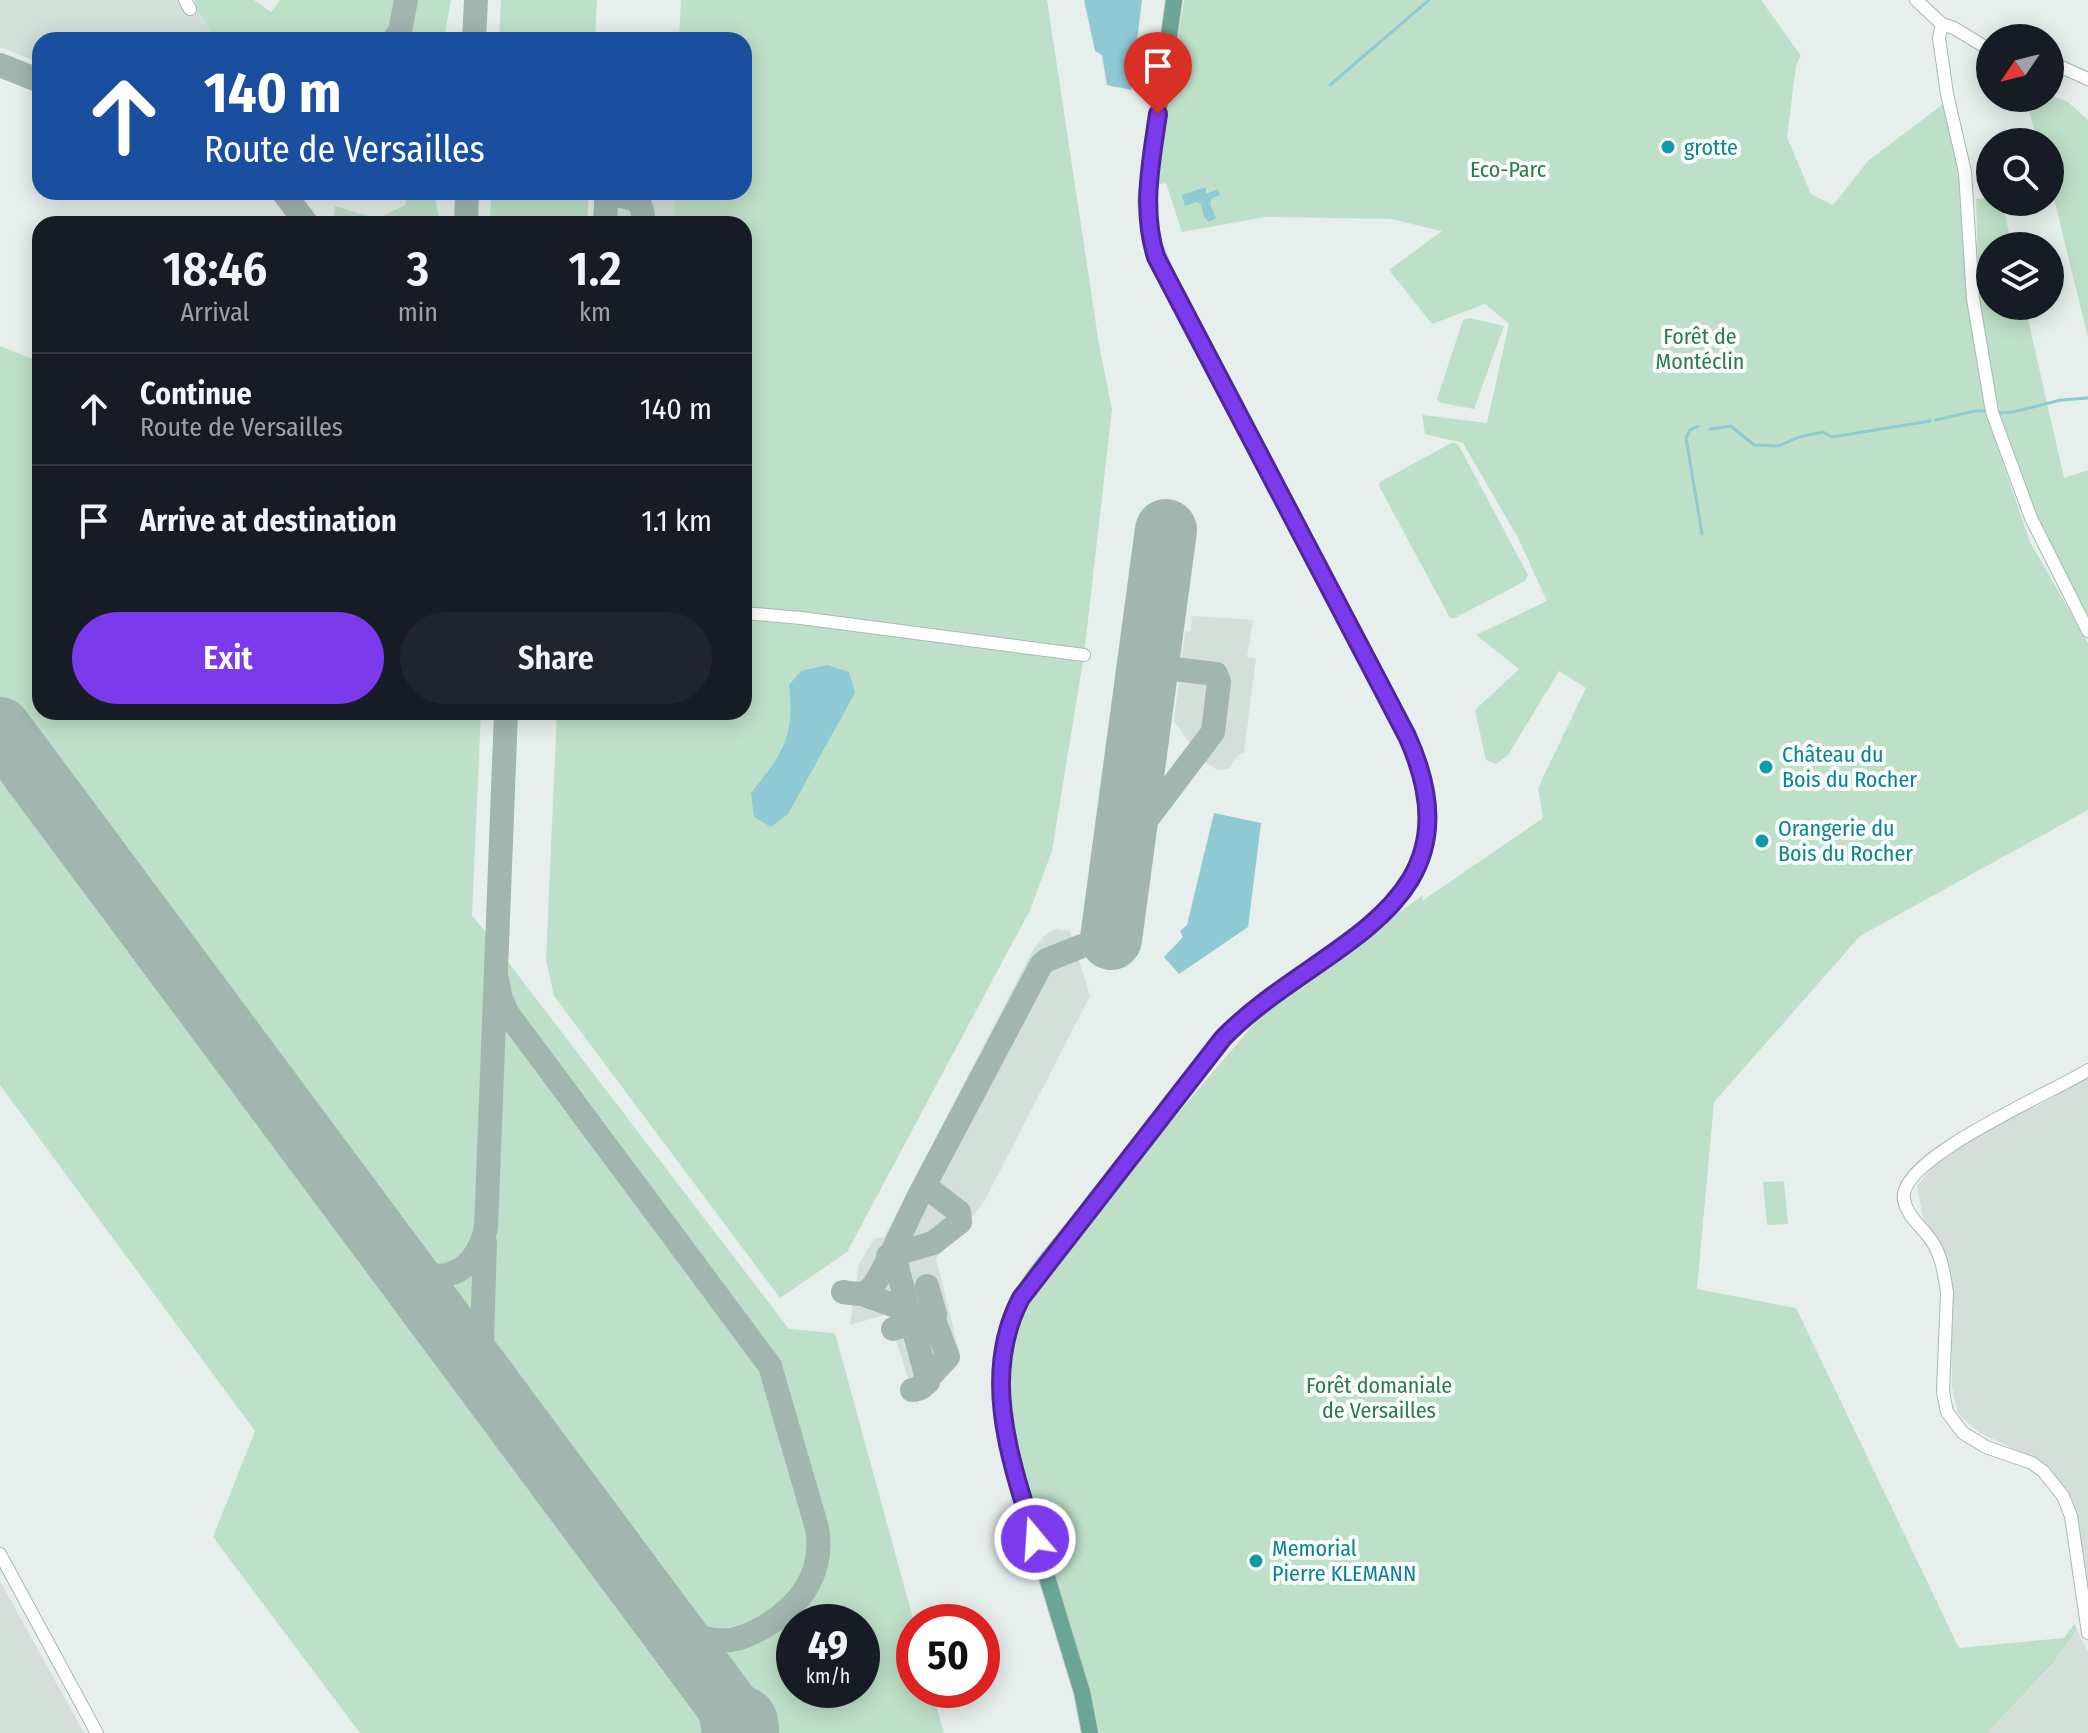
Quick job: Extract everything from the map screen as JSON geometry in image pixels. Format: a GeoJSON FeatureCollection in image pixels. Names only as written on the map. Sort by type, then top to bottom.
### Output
{"type":"FeatureCollection","features":[{"type":"Feature","properties":{"kind":"main road"},"geometry":{"type":"LineString","coordinates":[[1090,1733],[1082,1692],[1007,1446],[1001,1403],[1008,1327],[1021,1298],[1223,1038],[1250,1013],[1357,936],[1394,904],[1408,884],[1425,843],[1427,800],[1423,775],[1407,736],[1172,288],[1150,237],[1146,200],[1174,0]]}},
{"type":"Feature","properties":{"kind":"street"},"geometry":{"type":"LineString","coordinates":[[1916,0],[1942,24],[1976,41]]}},
{"type":"Feature","properties":{"kind":"street"},"geometry":{"type":"LineString","coordinates":[[1942,24],[1939,38],[1947,94],[1965,172],[1973,299],[1992,412],[2031,518],[2088,631]]}},
{"type":"Feature","properties":{"kind":"street"},"geometry":{"type":"LineString","coordinates":[[2064,68],[2088,79]]}},
{"type":"Feature","properties":{"kind":"street"},"geometry":{"type":"LineString","coordinates":[[752,614],[1084,655]]}},
{"type":"Feature","properties":{"kind":"street"},"geometry":{"type":"LineString","coordinates":[[2088,1070],[1971,1131],[1947,1147],[1909,1182],[1903,1197],[1915,1221],[1939,1255],[1944,1276],[1947,1292],[1943,1392],[1947,1412],[1963,1433],[1974,1440],[2032,1463],[2043,1471],[2063,1496],[2071,1516],[2088,1633]]}},
{"type":"Feature","properties":{"kind":"street"},"geometry":{"type":"LineString","coordinates":[[0,1554],[97,1733]]}},
{"type":"Feature","properties":{"kind":"shaded area"},"geometry":{"type":"Polygon","coordinates":[[[0,0],[191,0],[212,32],[32,32],[32,60],[0,47],[0,0]]]}},
{"type":"Feature","properties":{"kind":"shaded area"},"geometry":{"type":"Polygon","coordinates":[[[595,200],[674,200],[673,216],[594,216],[595,200]]]}},
{"type":"Feature","properties":{"kind":"shaded area"},"geometry":{"type":"Polygon","coordinates":[[[1192,616],[1253,620],[1247,657],[1256,658],[1244,753],[1237,756],[1229,769],[1217,770],[1202,760],[1174,721],[1185,632],[1191,631],[1192,616]]]}},
{"type":"Feature","properties":{"kind":"shaded area"},"geometry":{"type":"Polygon","coordinates":[[[1056,929],[1070,931],[1090,996],[984,1202],[936,1258],[960,1355],[916,1404],[888,1314],[850,1325],[859,1264],[874,1239],[884,1237],[1033,950],[1045,935],[1056,929]]]}},
{"type":"Feature","properties":{"kind":"shaded area"},"geometry":{"type":"Polygon","coordinates":[[[2088,1076],[2088,1596],[2073,1501],[2060,1482],[2050,1469],[2037,1460],[1980,1433],[1958,1414],[1952,1387],[1951,1288],[1924,1222],[1917,1186],[1941,1157],[1976,1134],[2043,1103],[2088,1076]]]}},
{"type":"Feature","properties":{"kind":"shaded area"},"geometry":{"type":"Polygon","coordinates":[[[0,1581],[78,1722],[84,1733],[0,1733],[0,1581]]]}},
{"type":"Feature","properties":{"kind":"shaded area"},"geometry":{"type":"Polygon","coordinates":[[[2077,1630],[2088,1652],[2088,1733],[1987,1733],[2053,1665],[2077,1630]]]}},
{"type":"Feature","properties":{"kind":"green space"},"geometry":{"type":"Polygon","coordinates":[[[195,0],[254,0],[271,12],[280,0],[395,0],[388,32],[212,32],[195,6],[195,0]]]}},
{"type":"Feature","properties":{"kind":"green space"},"geometry":{"type":"Polygon","coordinates":[[[416,0],[451,0],[445,32],[410,32],[416,0]]]}},
{"type":"Feature","properties":{"kind":"green space"},"geometry":{"type":"Polygon","coordinates":[[[501,0],[597,0],[595,32],[499,32],[501,0]]]}},
{"type":"Feature","properties":{"kind":"green space"},"geometry":{"type":"Polygon","coordinates":[[[681,0],[1047,0],[1099,344],[1112,409],[1084,655],[1052,851],[1030,910],[847,1252],[780,1298],[554,996],[546,960],[557,720],[752,720],[752,216],[673,216],[674,200],[752,200],[752,32],[679,32],[681,0]]]}},
{"type":"Feature","properties":{"kind":"green space"},"geometry":{"type":"Polygon","coordinates":[[[1184,0],[1761,0],[1801,56],[1796,65],[1787,137],[1811,194],[1833,205],[1868,161],[1947,101],[1965,200],[1986,413],[2030,542],[2088,643],[2088,810],[1860,936],[1714,1102],[1697,1289],[1796,1308],[1959,1648],[2064,1638],[2075,1623],[2077,1630],[2053,1664],[1987,1733],[1100,1733],[1018,1463],[1012,1417],[1012,1351],[1021,1313],[1145,1152],[1270,1005],[1423,895],[1422,901],[1543,818],[1538,788],[1586,688],[1559,671],[1508,755],[1496,764],[1486,760],[1475,710],[1519,669],[1476,635],[1547,601],[1518,538],[1463,443],[1425,434],[1422,415],[1487,423],[1509,324],[1485,304],[1432,324],[1389,270],[1442,231],[1391,219],[1265,217],[1182,232],[1166,183],[1156,185],[1184,0]]]}},
{"type":"Feature","properties":{"kind":"green space"},"geometry":{"type":"Polygon","coordinates":[[[2064,100],[2088,120],[2088,338],[2058,216],[2064,216],[2064,128],[2034,128],[2029,112],[2064,112],[2064,100]]]}},
{"type":"Feature","properties":{"kind":"green space"},"geometry":{"type":"Polygon","coordinates":[[[407,200],[436,200],[438,216],[383,216],[405,205],[407,200]]]}},
{"type":"Feature","properties":{"kind":"green space"},"geometry":{"type":"Polygon","coordinates":[[[491,200],[588,200],[588,216],[490,216],[491,200]]]}},
{"type":"Feature","properties":{"kind":"green space"},"geometry":{"type":"Polygon","coordinates":[[[335,206],[367,216],[334,216],[335,206]]]}},
{"type":"Feature","properties":{"kind":"green space"},"geometry":{"type":"Polygon","coordinates":[[[1976,216],[2005,216],[2009,232],[1977,232],[1976,216]]]}},
{"type":"Feature","properties":{"kind":"green space"},"geometry":{"type":"Polygon","coordinates":[[[1470,318],[1504,326],[1474,409],[1441,403],[1437,399],[1463,320],[1470,318]]]}},
{"type":"Feature","properties":{"kind":"green space"},"geometry":{"type":"Polygon","coordinates":[[[1982,320],[2028,320],[2064,478],[2088,470],[2088,618],[2051,556],[1996,403],[1982,320]]]}},
{"type":"Feature","properties":{"kind":"green space"},"geometry":{"type":"Polygon","coordinates":[[[0,346],[32,359],[32,720],[481,720],[472,915],[789,1329],[835,1333],[909,1604],[896,1604],[896,1708],[937,1708],[944,1733],[360,1733],[213,1537],[255,1431],[0,1085],[0,346]]]}},
{"type":"Feature","properties":{"kind":"green space"},"geometry":{"type":"Polygon","coordinates":[[[1453,442],[1458,444],[1528,575],[1525,581],[1450,618],[1379,486],[1380,482],[1453,442]]]}},
{"type":"Feature","properties":{"kind":"green space"},"geometry":{"type":"Polygon","coordinates":[[[1784,1181],[1788,1224],[1767,1225],[1763,1182],[1784,1181]]]}},
{"type":"Feature","properties":{"kind":"water"},"geometry":{"type":"Polygon","coordinates":[[[1084,0],[1142,0],[1131,90],[1107,85],[1102,55],[1095,51],[1084,0]]]}},
{"type":"Feature","properties":{"kind":"water"},"geometry":{"type":"Polygon","coordinates":[[[1206,188],[1206,194],[1218,189],[1220,195],[1211,199],[1216,218],[1209,222],[1204,217],[1201,204],[1197,202],[1185,206],[1182,195],[1206,188]]]}},
{"type":"Feature","properties":{"kind":"water"},"geometry":{"type":"Polygon","coordinates":[[[827,665],[849,672],[855,693],[788,814],[771,827],[754,817],[751,793],[784,744],[790,718],[789,685],[801,671],[827,665]]]}},
{"type":"Feature","properties":{"kind":"water"},"geometry":{"type":"Polygon","coordinates":[[[1214,813],[1261,823],[1248,927],[1179,974],[1164,957],[1183,937],[1180,931],[1187,925],[1214,813]]]}},
{"type":"Feature","properties":{"kind":"waterway"},"geometry":{"type":"LineString","coordinates":[[1330,85],[1429,0]]}},
{"type":"Feature","properties":{"kind":"waterway"},"geometry":{"type":"LineString","coordinates":[[2000,413],[2061,400],[2088,398]]}},
{"type":"Feature","properties":{"kind":"waterway"},"geometry":{"type":"LineString","coordinates":[[1936,420],[1987,411]]}},
{"type":"Feature","properties":{"kind":"waterway"},"geometry":{"type":"LineString","coordinates":[[1710,429],[1731,426],[1754,445],[1779,446],[1799,437],[1823,432],[1832,437],[1930,421]]}},
{"type":"Feature","properties":{"kind":"waterway"},"geometry":{"type":"LineString","coordinates":[[1698,426],[1690,430],[1686,438],[1702,534]]}},
{"type":"Feature","properties":{"kind":"taxiway"},"geometry":{"type":"LineString","coordinates":[[399,32],[406,0]]}},
{"type":"Feature","properties":{"kind":"taxiway"},"geometry":{"type":"LineString","coordinates":[[474,32],[476,0]]}},
{"type":"Feature","properties":{"kind":"taxiway"},"geometry":{"type":"LineString","coordinates":[[0,65],[32,78]]}},
{"type":"Feature","properties":{"kind":"taxiway"},"geometry":{"type":"LineString","coordinates":[[289,200],[301,216]]}},
{"type":"Feature","properties":{"kind":"taxiway"},"geometry":{"type":"LineString","coordinates":[[466,216],[467,200]]}},
{"type":"Feature","properties":{"kind":"taxiway"},"geometry":{"type":"LineString","coordinates":[[605,216],[609,200]]}},
{"type":"Feature","properties":{"kind":"taxiway"},"geometry":{"type":"LineString","coordinates":[[633,200],[640,205],[642,216]]}},
{"type":"Feature","properties":{"kind":"taxiway"},"geometry":{"type":"LineString","coordinates":[[1123,851],[1213,732],[1219,682],[1216,674],[1148,666]]}},
{"type":"Feature","properties":{"kind":"taxiway"},"geometry":{"type":"LineString","coordinates":[[390,1251],[419,1271],[447,1275],[470,1261],[486,1228],[506,720]]}},
{"type":"Feature","properties":{"kind":"taxiway"},"geometry":{"type":"LineString","coordinates":[[920,1194],[1041,965],[1082,946]]}},
{"type":"Feature","properties":{"kind":"taxiway"},"geometry":{"type":"LineString","coordinates":[[497,979],[508,1014],[770,1366],[817,1528],[817,1560],[807,1587],[788,1610],[756,1631],[734,1639],[706,1639],[683,1630],[656,1609]]}},
{"type":"Feature","properties":{"kind":"taxiway"},"geometry":{"type":"LineString","coordinates":[[843,1292],[862,1293],[873,1285],[920,1194],[929,1189],[959,1212],[960,1222],[933,1243],[888,1256]]}},
{"type":"Feature","properties":{"kind":"taxiway"},"geometry":{"type":"LineString","coordinates":[[485,1243],[482,1340],[491,1377],[508,1411]]}},
{"type":"Feature","properties":{"kind":"taxiway"},"geometry":{"type":"LineString","coordinates":[[897,1254],[895,1259],[910,1316]]}},
{"type":"Feature","properties":{"kind":"taxiway"},"geometry":{"type":"LineString","coordinates":[[893,1329],[927,1320],[935,1314],[927,1286]]}},
{"type":"Feature","properties":{"kind":"taxiway"},"geometry":{"type":"LineString","coordinates":[[862,1294],[934,1320],[948,1357],[918,1389],[912,1390]]}},
{"type":"Feature","properties":{"kind":"taxiway"},"geometry":{"type":"LineString","coordinates":[[905,1309],[910,1316],[928,1382],[921,1388]]}},
{"type":"Feature","properties":{"kind":"taxiway"},"geometry":{"type":"LineString","coordinates":[[696,1662],[705,1681],[714,1733]]}},
{"type":"Feature","properties":{"kind":"taxiway"},"geometry":{"type":"LineString","coordinates":[[721,1692],[747,1698],[760,1706],[767,1733]]}},
{"type":"Feature","properties":{"kind":"runway"},"geometry":{"type":"LineString","coordinates":[[1111,939],[1166,530]]}},
{"type":"Feature","properties":{"kind":"runway"},"geometry":{"type":"LineString","coordinates":[[0,728],[748,1733]]}},
{"type":"Feature","properties":{"kind":"place","name":"grotte"},"geometry":{"type":"Point","coordinates":[1668,147]}},
{"type":"Feature","properties":{"kind":"place","name":"Château du Bois du Rocher"},"geometry":{"type":"Point","coordinates":[1766,767]}},
{"type":"Feature","properties":{"kind":"place","name":"Orangerie du Bois du Rocher"},"geometry":{"type":"Point","coordinates":[1762,841]}},
{"type":"Feature","properties":{"kind":"place","name":"Memorial Pierre KLEMANN"},"geometry":{"type":"Point","coordinates":[1256,1561]}},
{"type":"Feature","properties":{"kind":"route"},"geometry":{"type":"LineString","coordinates":[[1035,1539],[1007,1446],[1001,1403],[1008,1327],[1021,1298],[1223,1038],[1250,1013],[1357,936],[1394,904],[1418,864],[1428,825],[1423,775],[1407,736],[1156,257],[1150,237],[1146,200],[1158,114]]}},
{"type":"Feature","properties":{"kind":"park label","name":"Eco-Parc"},"geometry":{"type":"Point","coordinates":[1508,169]}},
{"type":"Feature","properties":{"kind":"park label","name":"Forêt de Montéclin"},"geometry":{"type":"Point","coordinates":[1700,348]}},
{"type":"Feature","properties":{"kind":"park label","name":"Forêt domaniale de Versailles"},"geometry":{"type":"Point","coordinates":[1379,1398]}}]}
